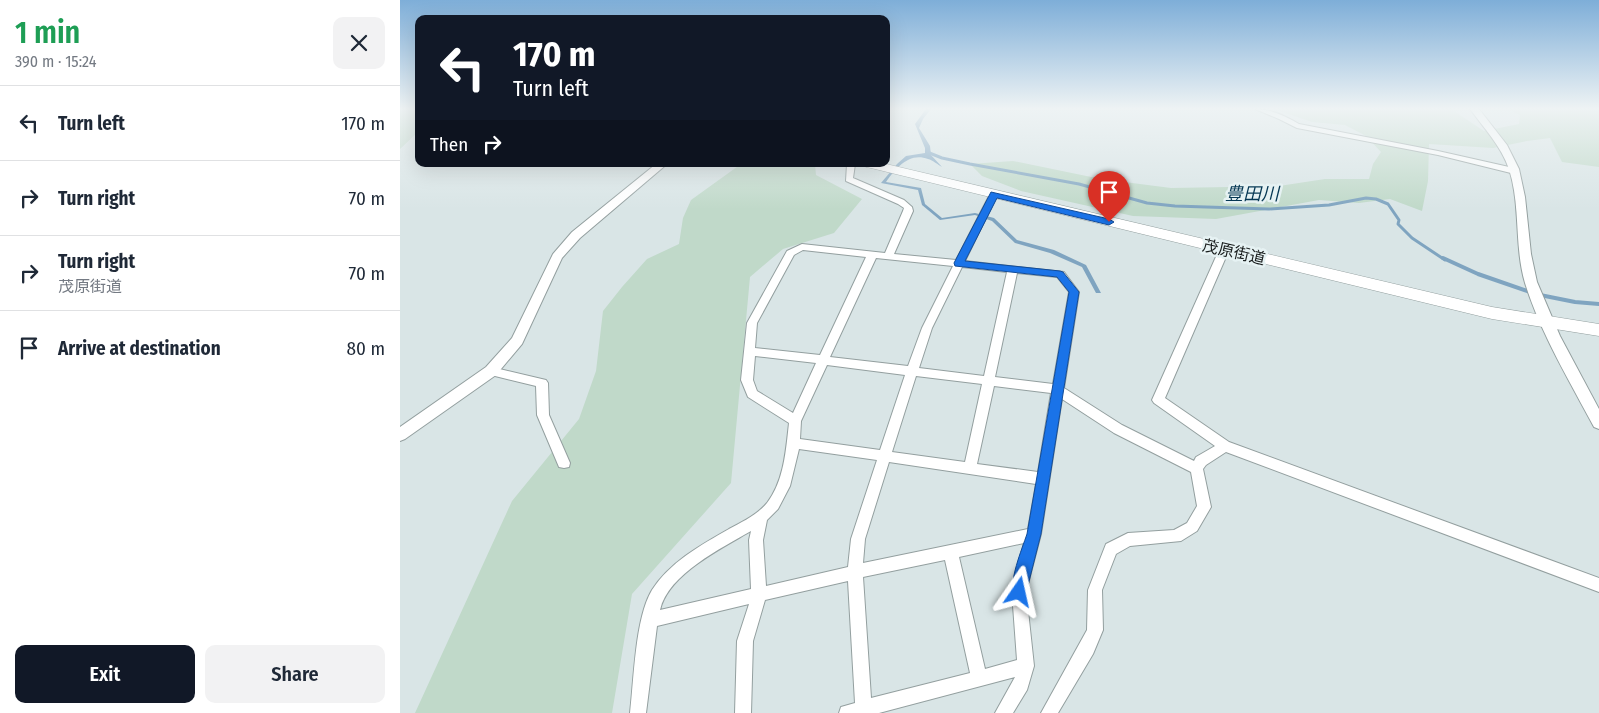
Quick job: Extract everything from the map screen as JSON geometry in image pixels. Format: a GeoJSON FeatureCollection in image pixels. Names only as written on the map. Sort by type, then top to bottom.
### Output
{"type":"FeatureCollection","features":[{"type":"Feature","properties":{"kind":"main road","name":"茂原街道"},"geometry":{"type":"LineString","coordinates":[[883,167],[1492,313],[1599,330]]}},
{"type":"Feature","properties":{"kind":"street"},"geometry":{"type":"LineString","coordinates":[[1386,142],[1438,152],[1515,171]]}},
{"type":"Feature","properties":{"kind":"street"},"geometry":{"type":"LineString","coordinates":[[1501,142],[1515,171],[1520,206],[1522,242],[1530,281],[1547,322],[1599,423]]}},
{"type":"Feature","properties":{"kind":"street"},"geometry":{"type":"LineString","coordinates":[[400,435],[491,371],[517,341],[557,257],[576,235],[658,167]]}},
{"type":"Feature","properties":{"kind":"street"},"geometry":{"type":"LineString","coordinates":[[851,167],[849,179],[901,202],[908,207],[908,211],[888,256]]}},
{"type":"Feature","properties":{"kind":"street"},"geometry":{"type":"LineString","coordinates":[[864,711],[856,572],[858,539],[927,328],[994,194]]}},
{"type":"Feature","properties":{"kind":"street"},"geometry":{"type":"LineString","coordinates":[[795,421],[752,394],[747,380],[752,323],[790,253],[802,247],[1060,274],[1074,292],[1034,534],[1019,592],[1026,666],[1021,684],[1003,713]]}},
{"type":"Feature","properties":{"kind":"street"},"geometry":{"type":"LineString","coordinates":[[1224,250],[1158,400],[1226,446],[1381,502],[1599,585]]}},
{"type":"Feature","properties":{"kind":"street"},"geometry":{"type":"LineString","coordinates":[[638,713],[650,620],[656,598],[681,567],[760,517],[773,506],[782,490],[792,456],[795,421],[825,360],[872,255]]}},
{"type":"Feature","properties":{"kind":"street"},"geometry":{"type":"LineString","coordinates":[[970,468],[1013,269]]}},
{"type":"Feature","properties":{"kind":"street"},"geometry":{"type":"LineString","coordinates":[[750,351],[989,379],[1057,389],[1118,428],[1197,469]]}},
{"type":"Feature","properties":{"kind":"street"},"geometry":{"type":"LineString","coordinates":[[491,371],[542,383],[543,415],[564,463]]}},
{"type":"Feature","properties":{"kind":"street"},"geometry":{"type":"LineString","coordinates":[[793,443],[1044,479]]}},
{"type":"Feature","properties":{"kind":"street"},"geometry":{"type":"LineString","coordinates":[[1049,713],[1087,648],[1095,630],[1095,590],[1110,549],[1128,540],[1176,536],[1192,527],[1204,507],[1197,469],[1201,461],[1226,446]]}},
{"type":"Feature","properties":{"kind":"street"},"geometry":{"type":"LineString","coordinates":[[742,713],[745,641],[759,596],[756,540],[760,517]]}},
{"type":"Feature","properties":{"kind":"street"},"geometry":{"type":"LineString","coordinates":[[650,620],[856,572],[1034,534]]}},
{"type":"Feature","properties":{"kind":"street"},"geometry":{"type":"LineString","coordinates":[[951,553],[979,678]]}},
{"type":"Feature","properties":{"kind":"street"},"geometry":{"type":"LineString","coordinates":[[847,713],[864,711],[1026,666]]}},
{"type":"Feature","properties":{"kind":"green space"},"geometry":{"type":"Polygon","coordinates":[[[400,142],[407,142],[400,149],[400,142]]]}},
{"type":"Feature","properties":{"kind":"green space"},"geometry":{"type":"Polygon","coordinates":[[[1372,142],[1521,142],[1493,148],[1429,144],[1428,181],[1422,211],[1390,199],[1359,203],[1319,200],[1216,219],[1133,216],[1021,191],[982,176],[970,164],[1013,161],[1101,179],[1171,188],[1279,186],[1325,179],[1369,179],[1373,164],[1381,152],[1372,142]]]}},
{"type":"Feature","properties":{"kind":"green space"},"geometry":{"type":"Polygon","coordinates":[[[1552,142],[1599,142],[1599,167],[1562,162],[1552,142]]]}},
{"type":"Feature","properties":{"kind":"green space"},"geometry":{"type":"Polygon","coordinates":[[[737,167],[815,167],[816,175],[862,199],[834,233],[783,249],[750,277],[731,483],[632,594],[612,713],[415,713],[512,501],[579,419],[596,371],[603,311],[647,259],[679,244],[683,218],[691,200],[737,167]]]}},
{"type":"Feature","properties":{"kind":"water"},"geometry":{"type":"Polygon","coordinates":[[[923,142],[928,142],[931,155],[942,167],[921,157],[915,158],[899,167],[886,182],[921,188],[925,204],[942,218],[975,213],[994,218],[1017,240],[1054,250],[1086,265],[1101,293],[1096,293],[1082,267],[1050,253],[1015,243],[992,221],[975,215],[940,220],[922,205],[918,190],[881,183],[906,156],[925,153],[923,142]]]}},
{"type":"Feature","properties":{"kind":"waterway","name":"豊田川"},"geometry":{"type":"LineString","coordinates":[[927,152],[942,158],[970,164],[1079,184],[1147,203],[1175,206],[1269,209],[1329,205],[1366,198],[1376,199],[1388,204],[1399,220],[1398,224],[1412,238],[1445,260]]}},
{"type":"Feature","properties":{"kind":"waterway","name":"豊田川"},"geometry":{"type":"LineString","coordinates":[[1443,258],[1478,274],[1533,293]]}},
{"type":"Feature","properties":{"kind":"waterway","name":"豊田川"},"geometry":{"type":"LineString","coordinates":[[1540,295],[1575,302],[1599,304]]}},
{"type":"Feature","properties":{"kind":"route"},"geometry":{"type":"LineString","coordinates":[[1019,592],[1034,534],[1074,292],[1060,274],[959,263],[994,194],[1109,222]]}}]}
